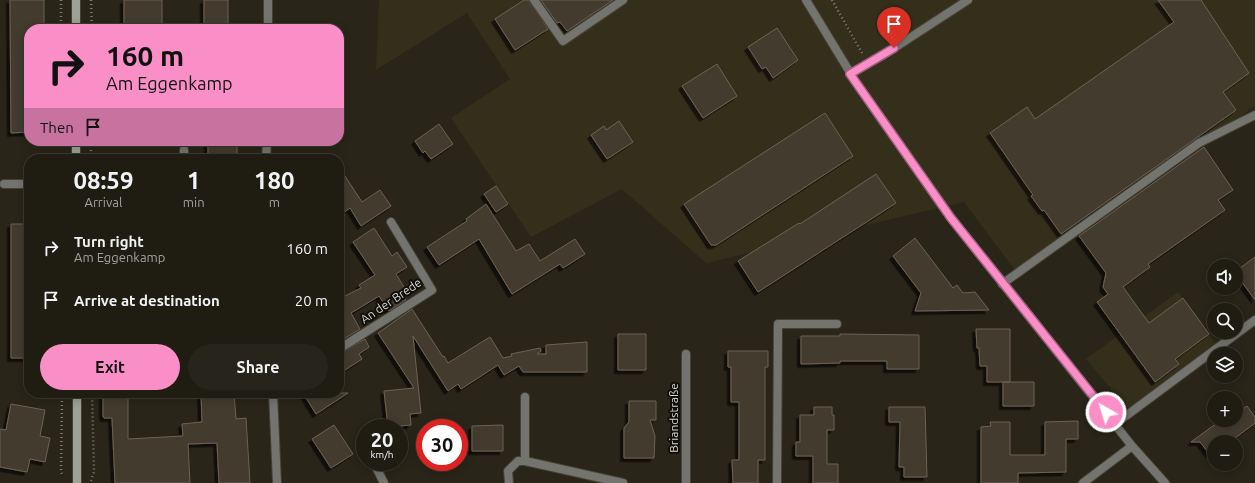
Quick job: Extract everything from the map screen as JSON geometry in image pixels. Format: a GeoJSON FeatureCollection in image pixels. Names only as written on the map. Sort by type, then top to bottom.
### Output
{"type":"FeatureCollection","features":[{"type":"Feature","properties":{"kind":"street"},"geometry":{"type":"LineString","coordinates":[[76,0],[76,24]]}},
{"type":"Feature","properties":{"kind":"street"},"geometry":{"type":"LineString","coordinates":[[268,0],[268,24]]}},
{"type":"Feature","properties":{"kind":"street"},"geometry":{"type":"LineString","coordinates":[[534,0],[563,41],[623,0]]}},
{"type":"Feature","properties":{"kind":"street"},"geometry":{"type":"LineString","coordinates":[[806,0],[850,74],[951,218],[1132,446],[1165,483]]}},
{"type":"Feature","properties":{"kind":"street"},"geometry":{"type":"LineString","coordinates":[[850,74],[869,64],[968,0]]}},
{"type":"Feature","properties":{"kind":"street"},"geometry":{"type":"LineString","coordinates":[[1002,284],[1199,143],[1255,115]]}},
{"type":"Feature","properties":{"kind":"street"},"geometry":{"type":"LineString","coordinates":[[4,184],[24,184]]}},
{"type":"Feature","properties":{"kind":"street","name":"An der Brede"},"geometry":{"type":"LineString","coordinates":[[344,346],[432,290],[391,222]]}},
{"type":"Feature","properties":{"kind":"street"},"geometry":{"type":"LineString","coordinates":[[1115,424],[1255,320]]}},
{"type":"Feature","properties":{"kind":"street"},"geometry":{"type":"LineString","coordinates":[[777,483],[778,324],[837,324]]}},
{"type":"Feature","properties":{"kind":"street","name":"Briandstraße"},"geometry":{"type":"LineString","coordinates":[[686,354],[686,483]]}},
{"type":"Feature","properties":{"kind":"street"},"geometry":{"type":"LineString","coordinates":[[525,397],[525,461]]}},
{"type":"Feature","properties":{"kind":"street"},"geometry":{"type":"LineString","coordinates":[[77,398],[77,483]]}},
{"type":"Feature","properties":{"kind":"street"},"geometry":{"type":"LineString","coordinates":[[274,398],[277,483]]}},
{"type":"Feature","properties":{"kind":"street"},"geometry":{"type":"LineString","coordinates":[[1083,483],[1132,446]]}},
{"type":"Feature","properties":{"kind":"street"},"geometry":{"type":"LineString","coordinates":[[508,483],[508,471],[518,461],[525,461],[624,483]]}},
{"type":"Feature","properties":{"kind":"street"},"geometry":{"type":"LineString","coordinates":[[378,471],[384,483]]}},
{"type":"Feature","properties":{"kind":"path"},"geometry":{"type":"LineString","coordinates":[[61,0],[61,24]]}},
{"type":"Feature","properties":{"kind":"path"},"geometry":{"type":"LineString","coordinates":[[91,0],[92,24]]}},
{"type":"Feature","properties":{"kind":"path"},"geometry":{"type":"LineString","coordinates":[[832,0],[869,64]]}},
{"type":"Feature","properties":{"kind":"path"},"geometry":{"type":"LineString","coordinates":[[62,398],[61,472],[64,478]]}},
{"type":"Feature","properties":{"kind":"path"},"geometry":{"type":"LineString","coordinates":[[90,483],[94,472],[92,398]]}},
{"type":"Feature","properties":{"kind":"shaded area"},"geometry":{"type":"Polygon","coordinates":[[[379,0],[1255,0],[1255,106],[1017,273],[964,202],[706,263],[622,189],[531,237],[451,118],[510,79],[467,13],[376,70],[379,0]]]}},
{"type":"Feature","properties":{"kind":"shaded area"},"geometry":{"type":"Polygon","coordinates":[[[1178,292],[1207,331],[1207,339],[1213,339],[1219,347],[1207,347],[1207,358],[1131,413],[1086,359],[1178,292]]]}},
{"type":"Feature","properties":{"kind":"building"},"geometry":{"type":"Polygon","coordinates":[[[10,0],[44,0],[44,24],[24,24],[24,132],[11,133],[10,0]]]}},
{"type":"Feature","properties":{"kind":"building"},"geometry":{"type":"Polygon","coordinates":[[[124,0],[162,0],[162,24],[124,24],[124,0]]]}},
{"type":"Feature","properties":{"kind":"building"},"geometry":{"type":"Polygon","coordinates":[[[204,0],[228,0],[228,24],[204,24],[204,0]]]}},
{"type":"Feature","properties":{"kind":"building"},"geometry":{"type":"Polygon","coordinates":[[[524,0],[529,0],[548,29],[515,50],[495,19],[524,0]]]}},
{"type":"Feature","properties":{"kind":"building"},"geometry":{"type":"Polygon","coordinates":[[[541,0],[613,0],[567,31],[560,22],[557,23],[541,0]]]}},
{"type":"Feature","properties":{"kind":"building"},"geometry":{"type":"Polygon","coordinates":[[[1158,0],[1201,0],[1249,73],[1223,92],[1236,110],[1061,234],[1044,210],[1042,211],[1031,196],[1033,195],[990,133],[1027,107],[1035,119],[1174,22],[1158,0]]]}},
{"type":"Feature","properties":{"kind":"building"},"geometry":{"type":"Polygon","coordinates":[[[777,28],[798,60],[773,78],[766,67],[762,69],[748,47],[777,28]]]}},
{"type":"Feature","properties":{"kind":"building"},"geometry":{"type":"Polygon","coordinates":[[[717,64],[737,96],[703,118],[682,86],[717,64]]]}},
{"type":"Feature","properties":{"kind":"building"},"geometry":{"type":"Polygon","coordinates":[[[825,113],[853,156],[716,245],[711,245],[684,204],[825,113]]]}},
{"type":"Feature","properties":{"kind":"building"},"geometry":{"type":"Polygon","coordinates":[[[619,121],[633,142],[607,159],[591,135],[604,126],[606,130],[619,121]]]}},
{"type":"Feature","properties":{"kind":"building"},"geometry":{"type":"Polygon","coordinates":[[[439,124],[453,144],[431,159],[425,151],[423,153],[415,141],[439,124]]]}},
{"type":"Feature","properties":{"kind":"building"},"geometry":{"type":"Polygon","coordinates":[[[208,146],[237,146],[237,154],[208,154],[208,146]]]}},
{"type":"Feature","properties":{"kind":"building"},"geometry":{"type":"Polygon","coordinates":[[[1204,147],[1233,190],[1218,200],[1225,210],[1148,264],[1150,267],[1123,287],[1149,323],[1183,298],[1207,331],[1207,335],[1175,359],[1179,364],[1155,382],[1097,302],[1108,294],[1103,287],[1106,273],[1079,236],[1204,147]]]}},
{"type":"Feature","properties":{"kind":"building"},"geometry":{"type":"Polygon","coordinates":[[[876,174],[896,203],[758,292],[738,261],[799,223],[800,224],[876,174]]]}},
{"type":"Feature","properties":{"kind":"building"},"geometry":{"type":"Polygon","coordinates":[[[344,175],[362,202],[380,190],[391,206],[361,226],[350,208],[344,212],[344,175]]]}},
{"type":"Feature","properties":{"kind":"building"},"geometry":{"type":"Polygon","coordinates":[[[496,186],[508,204],[496,212],[484,194],[496,186]]]}},
{"type":"Feature","properties":{"kind":"building"},"geometry":{"type":"Polygon","coordinates":[[[486,204],[516,251],[529,244],[540,261],[575,239],[585,254],[563,268],[560,264],[512,294],[479,239],[439,265],[427,247],[467,221],[466,219],[486,204]]]}},
{"type":"Feature","properties":{"kind":"building"},"geometry":{"type":"Polygon","coordinates":[[[11,224],[24,224],[24,358],[11,358],[11,224]]]}},
{"type":"Feature","properties":{"kind":"building"},"geometry":{"type":"Polygon","coordinates":[[[374,228],[392,256],[397,252],[407,267],[396,274],[407,292],[403,295],[406,300],[389,311],[379,296],[351,313],[360,329],[344,339],[344,296],[361,288],[359,285],[375,275],[353,242],[374,228]]]}},
{"type":"Feature","properties":{"kind":"building"},"geometry":{"type":"Polygon","coordinates":[[[915,238],[953,288],[957,285],[963,293],[975,292],[989,310],[915,311],[921,293],[893,256],[915,238]]]}},
{"type":"Feature","properties":{"kind":"building"},"geometry":{"type":"Polygon","coordinates":[[[1255,257],[1255,300],[1243,284],[1243,266],[1255,257]]]}},
{"type":"Feature","properties":{"kind":"building"},"geometry":{"type":"Polygon","coordinates":[[[412,309],[448,363],[490,337],[503,358],[512,356],[511,354],[540,348],[541,351],[537,354],[546,354],[546,345],[587,342],[587,372],[523,372],[519,366],[504,375],[498,365],[461,389],[458,384],[448,391],[413,336],[421,413],[410,414],[411,425],[408,425],[408,419],[387,419],[384,391],[414,388],[378,333],[412,309]]]}},
{"type":"Feature","properties":{"kind":"building"},"geometry":{"type":"Polygon","coordinates":[[[976,329],[1010,329],[1010,382],[987,382],[987,366],[980,366],[976,329]]]}},
{"type":"Feature","properties":{"kind":"building"},"geometry":{"type":"Polygon","coordinates":[[[618,334],[646,334],[646,370],[618,370],[618,334]]]}},
{"type":"Feature","properties":{"kind":"building"},"geometry":{"type":"Polygon","coordinates":[[[840,334],[919,335],[919,369],[887,369],[887,361],[840,361],[840,363],[801,364],[801,336],[840,336],[840,334]]]}},
{"type":"Feature","properties":{"kind":"building"},"geometry":{"type":"Polygon","coordinates":[[[365,339],[369,347],[359,354],[362,359],[344,371],[344,351],[365,339]]]}},
{"type":"Feature","properties":{"kind":"building"},"geometry":{"type":"Polygon","coordinates":[[[728,351],[768,351],[768,367],[765,367],[765,460],[758,460],[758,483],[733,483],[732,460],[739,460],[739,402],[731,402],[731,367],[728,367],[728,351]]]}},
{"type":"Feature","properties":{"kind":"building"},"geometry":{"type":"Polygon","coordinates":[[[1003,382],[1034,382],[1034,406],[1003,406],[1003,382]]]}},
{"type":"Feature","properties":{"kind":"building"},"geometry":{"type":"Polygon","coordinates":[[[103,398],[128,398],[128,439],[183,436],[182,424],[202,422],[201,398],[234,398],[236,419],[246,418],[250,483],[219,483],[217,443],[188,444],[190,483],[115,483],[112,418],[104,418],[103,398]]]}},
{"type":"Feature","properties":{"kind":"building"},"geometry":{"type":"Polygon","coordinates":[[[306,398],[340,398],[316,414],[306,398]]]}},
{"type":"Feature","properties":{"kind":"building"},"geometry":{"type":"Polygon","coordinates":[[[629,401],[656,401],[656,420],[650,420],[655,436],[654,458],[624,458],[624,428],[629,422],[629,401]]]}},
{"type":"Feature","properties":{"kind":"building"},"geometry":{"type":"Polygon","coordinates":[[[11,404],[45,410],[40,436],[50,438],[45,462],[30,459],[27,472],[0,467],[0,429],[6,430],[11,404]]]}},
{"type":"Feature","properties":{"kind":"building"},"geometry":{"type":"Polygon","coordinates":[[[1247,406],[1255,417],[1255,423],[1239,435],[1207,435],[1207,451],[1200,442],[1191,442],[1211,427],[1243,427],[1243,409],[1247,406]]]}},
{"type":"Feature","properties":{"kind":"building"},"geometry":{"type":"Polygon","coordinates":[[[814,407],[832,407],[832,415],[834,415],[834,430],[827,430],[827,464],[838,464],[838,483],[813,483],[813,456],[796,456],[796,442],[800,442],[800,415],[814,415],[814,407]]]}},
{"type":"Feature","properties":{"kind":"building"},"geometry":{"type":"Polygon","coordinates":[[[889,407],[925,407],[927,477],[904,477],[904,467],[899,467],[900,422],[889,422],[889,407]]]}},
{"type":"Feature","properties":{"kind":"building"},"geometry":{"type":"Polygon","coordinates":[[[1078,421],[1078,439],[1066,439],[1066,472],[1018,473],[1018,483],[981,483],[981,427],[991,426],[990,422],[1010,422],[1010,455],[1045,455],[1045,422],[1078,421]]]}},
{"type":"Feature","properties":{"kind":"building"},"geometry":{"type":"Polygon","coordinates":[[[334,425],[353,454],[331,468],[312,439],[334,425]]]}},
{"type":"Feature","properties":{"kind":"building"},"geometry":{"type":"Polygon","coordinates":[[[503,425],[503,451],[472,451],[472,426],[503,425]]]}},
{"type":"Feature","properties":{"kind":"route"},"geometry":{"type":"LineString","coordinates":[[894,48],[850,74],[951,218],[1002,284],[1106,412]]}}]}
